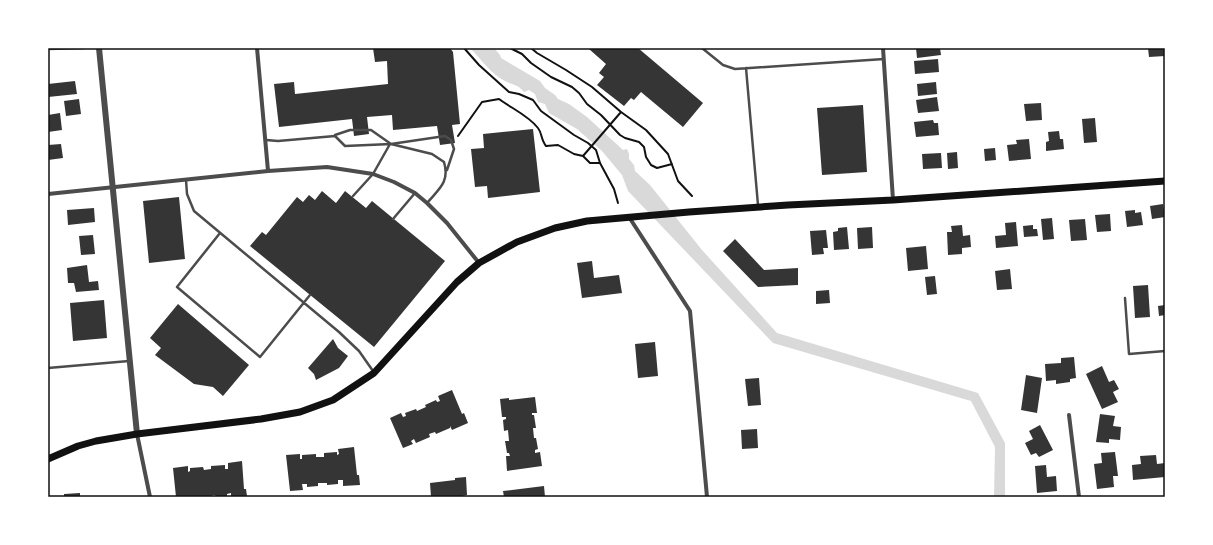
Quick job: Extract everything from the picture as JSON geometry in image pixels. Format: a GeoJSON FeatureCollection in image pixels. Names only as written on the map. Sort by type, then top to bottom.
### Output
{"type":"FeatureCollection","features":[{"type":"Feature","properties":{"kind":"main road"},"geometry":{"type":"LineString","coordinates":[[48,459],[78,446],[96,442],[137,434],[261,420],[300,412],[332,400],[374,373],[457,282],[479,263],[517,242],[555,228],[587,221],[689,212],[893,200],[1165,181]]}},
{"type":"Feature","properties":{"kind":"street"},"geometry":{"type":"LineString","coordinates":[[99,48],[137,434],[150,497]]}},
{"type":"Feature","properties":{"kind":"street"},"geometry":{"type":"LineString","coordinates":[[257,48],[268,171]]}},
{"type":"Feature","properties":{"kind":"street"},"geometry":{"type":"LineString","coordinates":[[883,48],[893,200]]}},
{"type":"Feature","properties":{"kind":"street"},"geometry":{"type":"LineString","coordinates":[[48,194],[268,171],[327,167],[373,174],[394,182],[415,193],[428,203],[447,223],[479,263]]}},
{"type":"Feature","properties":{"kind":"street"},"geometry":{"type":"LineString","coordinates":[[629,217],[690,311],[707,497]]}},
{"type":"Feature","properties":{"kind":"street"},"geometry":{"type":"LineString","coordinates":[[1069,415],[1078,497]]}},
{"type":"Feature","properties":{"kind":"lane"},"geometry":{"type":"LineString","coordinates":[[48,49],[84,48]]}},
{"type":"Feature","properties":{"kind":"lane"},"geometry":{"type":"LineString","coordinates":[[702,48],[729,68],[884,59]]}},
{"type":"Feature","properties":{"kind":"lane"},"geometry":{"type":"LineString","coordinates":[[746,68],[758,207]]}},
{"type":"Feature","properties":{"kind":"lane"},"geometry":{"type":"LineString","coordinates":[[266,140],[278,141],[335,136],[350,130],[371,130],[391,144],[432,154],[444,162],[447,171]]}},
{"type":"Feature","properties":{"kind":"lane"},"geometry":{"type":"LineString","coordinates":[[335,136],[345,146],[391,144],[445,136],[451,140],[454,149],[447,171],[446,181],[428,203]]}},
{"type":"Feature","properties":{"kind":"lane"},"geometry":{"type":"LineString","coordinates":[[353,196],[373,174],[391,144]]}},
{"type":"Feature","properties":{"kind":"lane"},"geometry":{"type":"LineString","coordinates":[[186,180],[187,194],[194,211],[339,332],[359,351],[374,373]]}},
{"type":"Feature","properties":{"kind":"lane"},"geometry":{"type":"LineString","coordinates":[[393,219],[415,193]]}},
{"type":"Feature","properties":{"kind":"lane"},"geometry":{"type":"LineString","coordinates":[[220,233],[177,287],[260,357],[310,295]]}},
{"type":"Feature","properties":{"kind":"lane"},"geometry":{"type":"LineString","coordinates":[[1125,298],[1129,354],[1165,351]]}},
{"type":"Feature","properties":{"kind":"lane"},"geometry":{"type":"LineString","coordinates":[[48,368],[130,361]]}},
{"type":"Feature","properties":{"kind":"path"},"geometry":{"type":"LineString","coordinates":[[464,48],[479,65],[509,92],[519,94],[533,100],[541,111],[574,135],[588,142],[596,150],[600,163],[614,189],[618,203]]}},
{"type":"Feature","properties":{"kind":"path"},"geometry":{"type":"LineString","coordinates":[[510,48],[522,54],[531,63],[551,77],[579,92],[583,100],[611,124],[620,135],[639,142],[644,147],[646,158],[651,165],[657,168],[672,164]]}},
{"type":"Feature","properties":{"kind":"path"},"geometry":{"type":"LineString","coordinates":[[532,48],[537,53],[592,87],[621,112],[646,130],[668,154],[678,181],[692,196]]}},
{"type":"Feature","properties":{"kind":"path"},"geometry":{"type":"LineString","coordinates":[[458,136],[482,102],[498,99],[530,120],[539,129],[542,142],[546,146],[558,144],[574,154],[583,156],[590,163],[600,163]]}},
{"type":"Feature","properties":{"kind":"path"},"geometry":{"type":"LineString","coordinates":[[583,156],[621,112]]}},
{"type":"Feature","properties":{"kind":"shaded area"},"geometry":{"type":"Polygon","coordinates":[[[470,48],[494,48],[501,58],[540,81],[545,88],[558,99],[569,104],[587,117],[623,150],[627,149],[629,159],[634,165],[635,171],[650,185],[702,250],[777,333],[978,393],[1005,443],[1005,497],[994,497],[995,447],[971,401],[773,343],[628,191],[622,175],[602,151],[577,129],[549,113],[545,104],[538,102],[535,94],[529,90],[524,92],[517,86],[500,78],[486,66],[470,48]]]}},
{"type":"Feature","properties":{"kind":"building"},"geometry":{"type":"Polygon","coordinates":[[[373,48],[450,48],[453,52],[460,124],[452,125],[455,143],[440,145],[437,126],[393,130],[392,115],[367,117],[369,134],[354,136],[352,119],[279,127],[274,84],[294,82],[295,94],[388,84],[387,61],[375,62],[373,48]]]}},
{"type":"Feature","properties":{"kind":"building"},"geometry":{"type":"Polygon","coordinates":[[[638,48],[703,103],[683,127],[641,92],[634,100],[631,98],[624,106],[597,85],[604,77],[599,73],[606,64],[589,49],[638,48]]]}},
{"type":"Feature","properties":{"kind":"building"},"geometry":{"type":"Polygon","coordinates":[[[916,48],[940,48],[941,55],[917,58],[916,48]]]}},
{"type":"Feature","properties":{"kind":"building"},"geometry":{"type":"Polygon","coordinates":[[[1148,48],[1165,48],[1165,56],[1149,57],[1148,48]]]}},
{"type":"Feature","properties":{"kind":"building"},"geometry":{"type":"Polygon","coordinates":[[[938,59],[939,72],[915,74],[914,61],[938,59]]]}},
{"type":"Feature","properties":{"kind":"building"},"geometry":{"type":"Polygon","coordinates":[[[75,81],[77,94],[48,97],[48,84],[75,81]]]}},
{"type":"Feature","properties":{"kind":"building"},"geometry":{"type":"Polygon","coordinates":[[[936,82],[937,94],[918,96],[917,84],[936,82]]]}},
{"type":"Feature","properties":{"kind":"building"},"geometry":{"type":"Polygon","coordinates":[[[937,97],[939,111],[918,113],[916,100],[937,97]]]}},
{"type":"Feature","properties":{"kind":"building"},"geometry":{"type":"Polygon","coordinates":[[[79,99],[81,114],[66,116],[64,101],[79,99]]]}},
{"type":"Feature","properties":{"kind":"building"},"geometry":{"type":"Polygon","coordinates":[[[1041,103],[1042,120],[1026,121],[1024,104],[1041,103]]]}},
{"type":"Feature","properties":{"kind":"building"},"geometry":{"type":"Polygon","coordinates":[[[863,105],[867,172],[822,175],[817,108],[863,105]]]}},
{"type":"Feature","properties":{"kind":"building"},"geometry":{"type":"Polygon","coordinates":[[[60,113],[62,130],[48,132],[48,115],[60,113]]]}},
{"type":"Feature","properties":{"kind":"building"},"geometry":{"type":"Polygon","coordinates":[[[1095,118],[1097,142],[1084,143],[1082,119],[1095,118]]]}},
{"type":"Feature","properties":{"kind":"building"},"geometry":{"type":"Polygon","coordinates":[[[933,120],[934,123],[938,123],[939,135],[916,137],[914,122],[933,120]]]}},
{"type":"Feature","properties":{"kind":"building"},"geometry":{"type":"Polygon","coordinates":[[[533,129],[540,192],[488,198],[487,186],[475,187],[471,149],[484,148],[483,134],[533,129]]]}},
{"type":"Feature","properties":{"kind":"building"},"geometry":{"type":"Polygon","coordinates":[[[1059,131],[1060,139],[1063,139],[1064,149],[1046,151],[1046,142],[1049,141],[1048,132],[1059,131]]]}},
{"type":"Feature","properties":{"kind":"building"},"geometry":{"type":"Polygon","coordinates":[[[1029,139],[1031,159],[1009,161],[1007,145],[1017,144],[1016,140],[1029,139]]]}},
{"type":"Feature","properties":{"kind":"building"},"geometry":{"type":"Polygon","coordinates":[[[61,144],[63,158],[48,160],[48,145],[61,144]]]}},
{"type":"Feature","properties":{"kind":"building"},"geometry":{"type":"Polygon","coordinates":[[[995,148],[996,160],[985,161],[984,149],[995,148]]]}},
{"type":"Feature","properties":{"kind":"building"},"geometry":{"type":"Polygon","coordinates":[[[957,152],[958,168],[948,169],[947,153],[957,152]]]}},
{"type":"Feature","properties":{"kind":"building"},"geometry":{"type":"Polygon","coordinates":[[[941,153],[942,168],[923,169],[922,154],[941,153]]]}},
{"type":"Feature","properties":{"kind":"building"},"geometry":{"type":"Polygon","coordinates":[[[322,191],[336,203],[345,191],[366,208],[372,201],[445,261],[374,347],[250,246],[262,232],[266,235],[297,197],[303,202],[309,195],[315,200],[322,191]]]}},
{"type":"Feature","properties":{"kind":"building"},"geometry":{"type":"Polygon","coordinates":[[[179,197],[185,259],[149,263],[143,201],[179,197]]]}},
{"type":"Feature","properties":{"kind":"building"},"geometry":{"type":"Polygon","coordinates":[[[1163,204],[1165,217],[1152,219],[1150,206],[1163,204]]]}},
{"type":"Feature","properties":{"kind":"building"},"geometry":{"type":"Polygon","coordinates":[[[94,208],[95,222],[68,225],[67,210],[94,208]]]}},
{"type":"Feature","properties":{"kind":"building"},"geometry":{"type":"Polygon","coordinates":[[[1135,210],[1135,213],[1141,212],[1143,225],[1127,227],[1125,211],[1135,210]]]}},
{"type":"Feature","properties":{"kind":"building"},"geometry":{"type":"Polygon","coordinates":[[[1110,214],[1111,231],[1097,232],[1095,215],[1110,214]]]}},
{"type":"Feature","properties":{"kind":"building"},"geometry":{"type":"Polygon","coordinates":[[[1052,218],[1054,239],[1043,240],[1041,219],[1052,218]]]}},
{"type":"Feature","properties":{"kind":"building"},"geometry":{"type":"Polygon","coordinates":[[[1085,219],[1087,240],[1071,241],[1069,220],[1085,219]]]}},
{"type":"Feature","properties":{"kind":"building"},"geometry":{"type":"Polygon","coordinates":[[[1016,222],[1018,246],[996,248],[995,236],[1006,235],[1005,223],[1016,222]]]}},
{"type":"Feature","properties":{"kind":"building"},"geometry":{"type":"Polygon","coordinates":[[[962,225],[963,236],[970,235],[971,247],[962,248],[962,254],[948,255],[947,232],[952,232],[951,226],[962,225]]]}},
{"type":"Feature","properties":{"kind":"building"},"geometry":{"type":"Polygon","coordinates":[[[1033,225],[1033,229],[1037,229],[1038,236],[1024,237],[1023,226],[1033,225]]]}},
{"type":"Feature","properties":{"kind":"building"},"geometry":{"type":"Polygon","coordinates":[[[847,227],[849,249],[834,250],[833,232],[838,231],[838,228],[847,227]]]}},
{"type":"Feature","properties":{"kind":"building"},"geometry":{"type":"Polygon","coordinates":[[[872,227],[873,248],[858,249],[857,228],[872,227]]]}},
{"type":"Feature","properties":{"kind":"building"},"geometry":{"type":"Polygon","coordinates":[[[826,230],[828,248],[823,248],[824,254],[812,255],[810,231],[826,230]]]}},
{"type":"Feature","properties":{"kind":"building"},"geometry":{"type":"Polygon","coordinates":[[[93,235],[95,254],[81,255],[79,236],[93,235]]]}},
{"type":"Feature","properties":{"kind":"building"},"geometry":{"type":"Polygon","coordinates":[[[735,239],[764,270],[798,268],[798,285],[758,287],[723,251],[735,239]]]}},
{"type":"Feature","properties":{"kind":"building"},"geometry":{"type":"Polygon","coordinates":[[[926,246],[928,269],[908,271],[906,248],[926,246]]]}},
{"type":"Feature","properties":{"kind":"building"},"geometry":{"type":"Polygon","coordinates":[[[592,261],[594,278],[619,275],[622,293],[582,298],[577,263],[592,261]]]}},
{"type":"Feature","properties":{"kind":"building"},"geometry":{"type":"Polygon","coordinates":[[[87,265],[89,282],[98,281],[99,290],[76,292],[74,283],[68,283],[67,268],[87,265]]]}},
{"type":"Feature","properties":{"kind":"building"},"geometry":{"type":"Polygon","coordinates":[[[1010,269],[1012,289],[997,290],[995,271],[1010,269]]]}},
{"type":"Feature","properties":{"kind":"building"},"geometry":{"type":"Polygon","coordinates":[[[935,276],[937,294],[927,295],[925,277],[935,276]]]}},
{"type":"Feature","properties":{"kind":"building"},"geometry":{"type":"Polygon","coordinates":[[[1148,285],[1150,317],[1135,318],[1133,286],[1148,285]]]}},
{"type":"Feature","properties":{"kind":"building"},"geometry":{"type":"Polygon","coordinates":[[[829,290],[830,303],[816,304],[816,291],[829,290]]]}},
{"type":"Feature","properties":{"kind":"building"},"geometry":{"type":"Polygon","coordinates":[[[104,300],[107,338],[73,341],[70,303],[104,300]]]}},
{"type":"Feature","properties":{"kind":"building"},"geometry":{"type":"Polygon","coordinates":[[[178,304],[249,365],[223,396],[213,387],[194,384],[155,355],[161,348],[150,338],[178,304]]]}},
{"type":"Feature","properties":{"kind":"building"},"geometry":{"type":"Polygon","coordinates":[[[1165,305],[1165,315],[1159,316],[1158,306],[1165,305]]]}},
{"type":"Feature","properties":{"kind":"building"},"geometry":{"type":"Polygon","coordinates":[[[333,339],[338,348],[348,356],[339,368],[316,380],[314,374],[308,368],[333,339]]]}},
{"type":"Feature","properties":{"kind":"building"},"geometry":{"type":"Polygon","coordinates":[[[655,342],[658,376],[638,378],[635,344],[655,342]]]}},
{"type":"Feature","properties":{"kind":"building"},"geometry":{"type":"Polygon","coordinates":[[[1074,357],[1076,378],[1070,379],[1070,382],[1056,384],[1056,380],[1046,381],[1045,364],[1061,363],[1061,358],[1074,357]]]}},
{"type":"Feature","properties":{"kind":"building"},"geometry":{"type":"Polygon","coordinates":[[[1102,366],[1109,382],[1114,380],[1119,389],[1113,392],[1118,402],[1102,409],[1086,374],[1102,366]]]}},
{"type":"Feature","properties":{"kind":"building"},"geometry":{"type":"Polygon","coordinates":[[[1026,375],[1042,378],[1037,413],[1021,410],[1026,375]]]}},
{"type":"Feature","properties":{"kind":"building"},"geometry":{"type":"Polygon","coordinates":[[[759,378],[761,405],[748,406],[745,379],[759,378]]]}},
{"type":"Feature","properties":{"kind":"building"},"geometry":{"type":"Polygon","coordinates":[[[452,390],[462,414],[464,413],[468,423],[452,430],[450,426],[450,428],[436,434],[435,432],[429,434],[430,437],[416,443],[414,439],[411,441],[413,444],[403,448],[390,418],[401,413],[403,417],[406,416],[405,413],[416,409],[417,411],[436,400],[437,402],[440,401],[438,396],[452,390]]]}},
{"type":"Feature","properties":{"kind":"building"},"geometry":{"type":"Polygon","coordinates":[[[535,397],[537,413],[532,413],[532,415],[534,415],[536,428],[533,428],[534,438],[536,438],[538,449],[535,450],[535,453],[540,452],[542,466],[507,471],[506,456],[510,456],[509,453],[507,453],[505,441],[509,441],[508,430],[504,431],[503,420],[506,419],[506,417],[502,417],[500,399],[509,398],[509,400],[535,397]]]}},
{"type":"Feature","properties":{"kind":"building"},"geometry":{"type":"Polygon","coordinates":[[[1100,414],[1115,416],[1113,426],[1121,427],[1120,440],[1109,439],[1109,443],[1096,442],[1100,414]]]}},
{"type":"Feature","properties":{"kind":"building"},"geometry":{"type":"Polygon","coordinates":[[[1040,425],[1053,450],[1039,457],[1036,453],[1031,455],[1025,443],[1033,439],[1029,431],[1040,425]]]}},
{"type":"Feature","properties":{"kind":"building"},"geometry":{"type":"Polygon","coordinates":[[[757,429],[758,448],[742,449],[741,430],[757,429]]]}},
{"type":"Feature","properties":{"kind":"building"},"geometry":{"type":"Polygon","coordinates":[[[354,447],[357,475],[359,475],[360,485],[343,486],[343,480],[338,480],[338,484],[327,485],[327,483],[318,483],[318,486],[307,487],[307,484],[302,484],[303,490],[290,491],[286,455],[300,454],[300,459],[302,459],[302,455],[316,454],[316,457],[324,457],[324,453],[337,452],[337,455],[339,454],[338,449],[354,447]]]}},
{"type":"Feature","properties":{"kind":"building"},"geometry":{"type":"Polygon","coordinates":[[[1115,452],[1118,476],[1113,476],[1114,487],[1097,489],[1094,464],[1102,463],[1101,453],[1115,452]]]}},
{"type":"Feature","properties":{"kind":"building"},"geometry":{"type":"Polygon","coordinates":[[[1156,455],[1157,464],[1165,463],[1165,477],[1133,480],[1132,465],[1141,464],[1140,456],[1156,455]]]}},
{"type":"Feature","properties":{"kind":"building"},"geometry":{"type":"Polygon","coordinates":[[[242,461],[244,489],[246,489],[247,496],[231,497],[231,493],[227,494],[227,497],[216,497],[215,495],[206,497],[176,497],[173,468],[188,466],[188,472],[190,471],[190,468],[203,467],[204,470],[211,469],[211,466],[225,465],[225,469],[228,469],[228,463],[242,461]]]}},
{"type":"Feature","properties":{"kind":"building"},"geometry":{"type":"Polygon","coordinates":[[[1046,465],[1047,477],[1056,476],[1057,491],[1037,493],[1035,466],[1046,465]]]}},
{"type":"Feature","properties":{"kind":"building"},"geometry":{"type":"Polygon","coordinates":[[[466,477],[467,495],[462,496],[463,497],[431,497],[430,483],[466,477]]]}},
{"type":"Feature","properties":{"kind":"building"},"geometry":{"type":"Polygon","coordinates":[[[544,486],[545,497],[504,497],[503,491],[544,486]]]}},
{"type":"Feature","properties":{"kind":"building"},"geometry":{"type":"Polygon","coordinates":[[[80,493],[80,497],[64,497],[64,494],[80,493]]]}}]}
